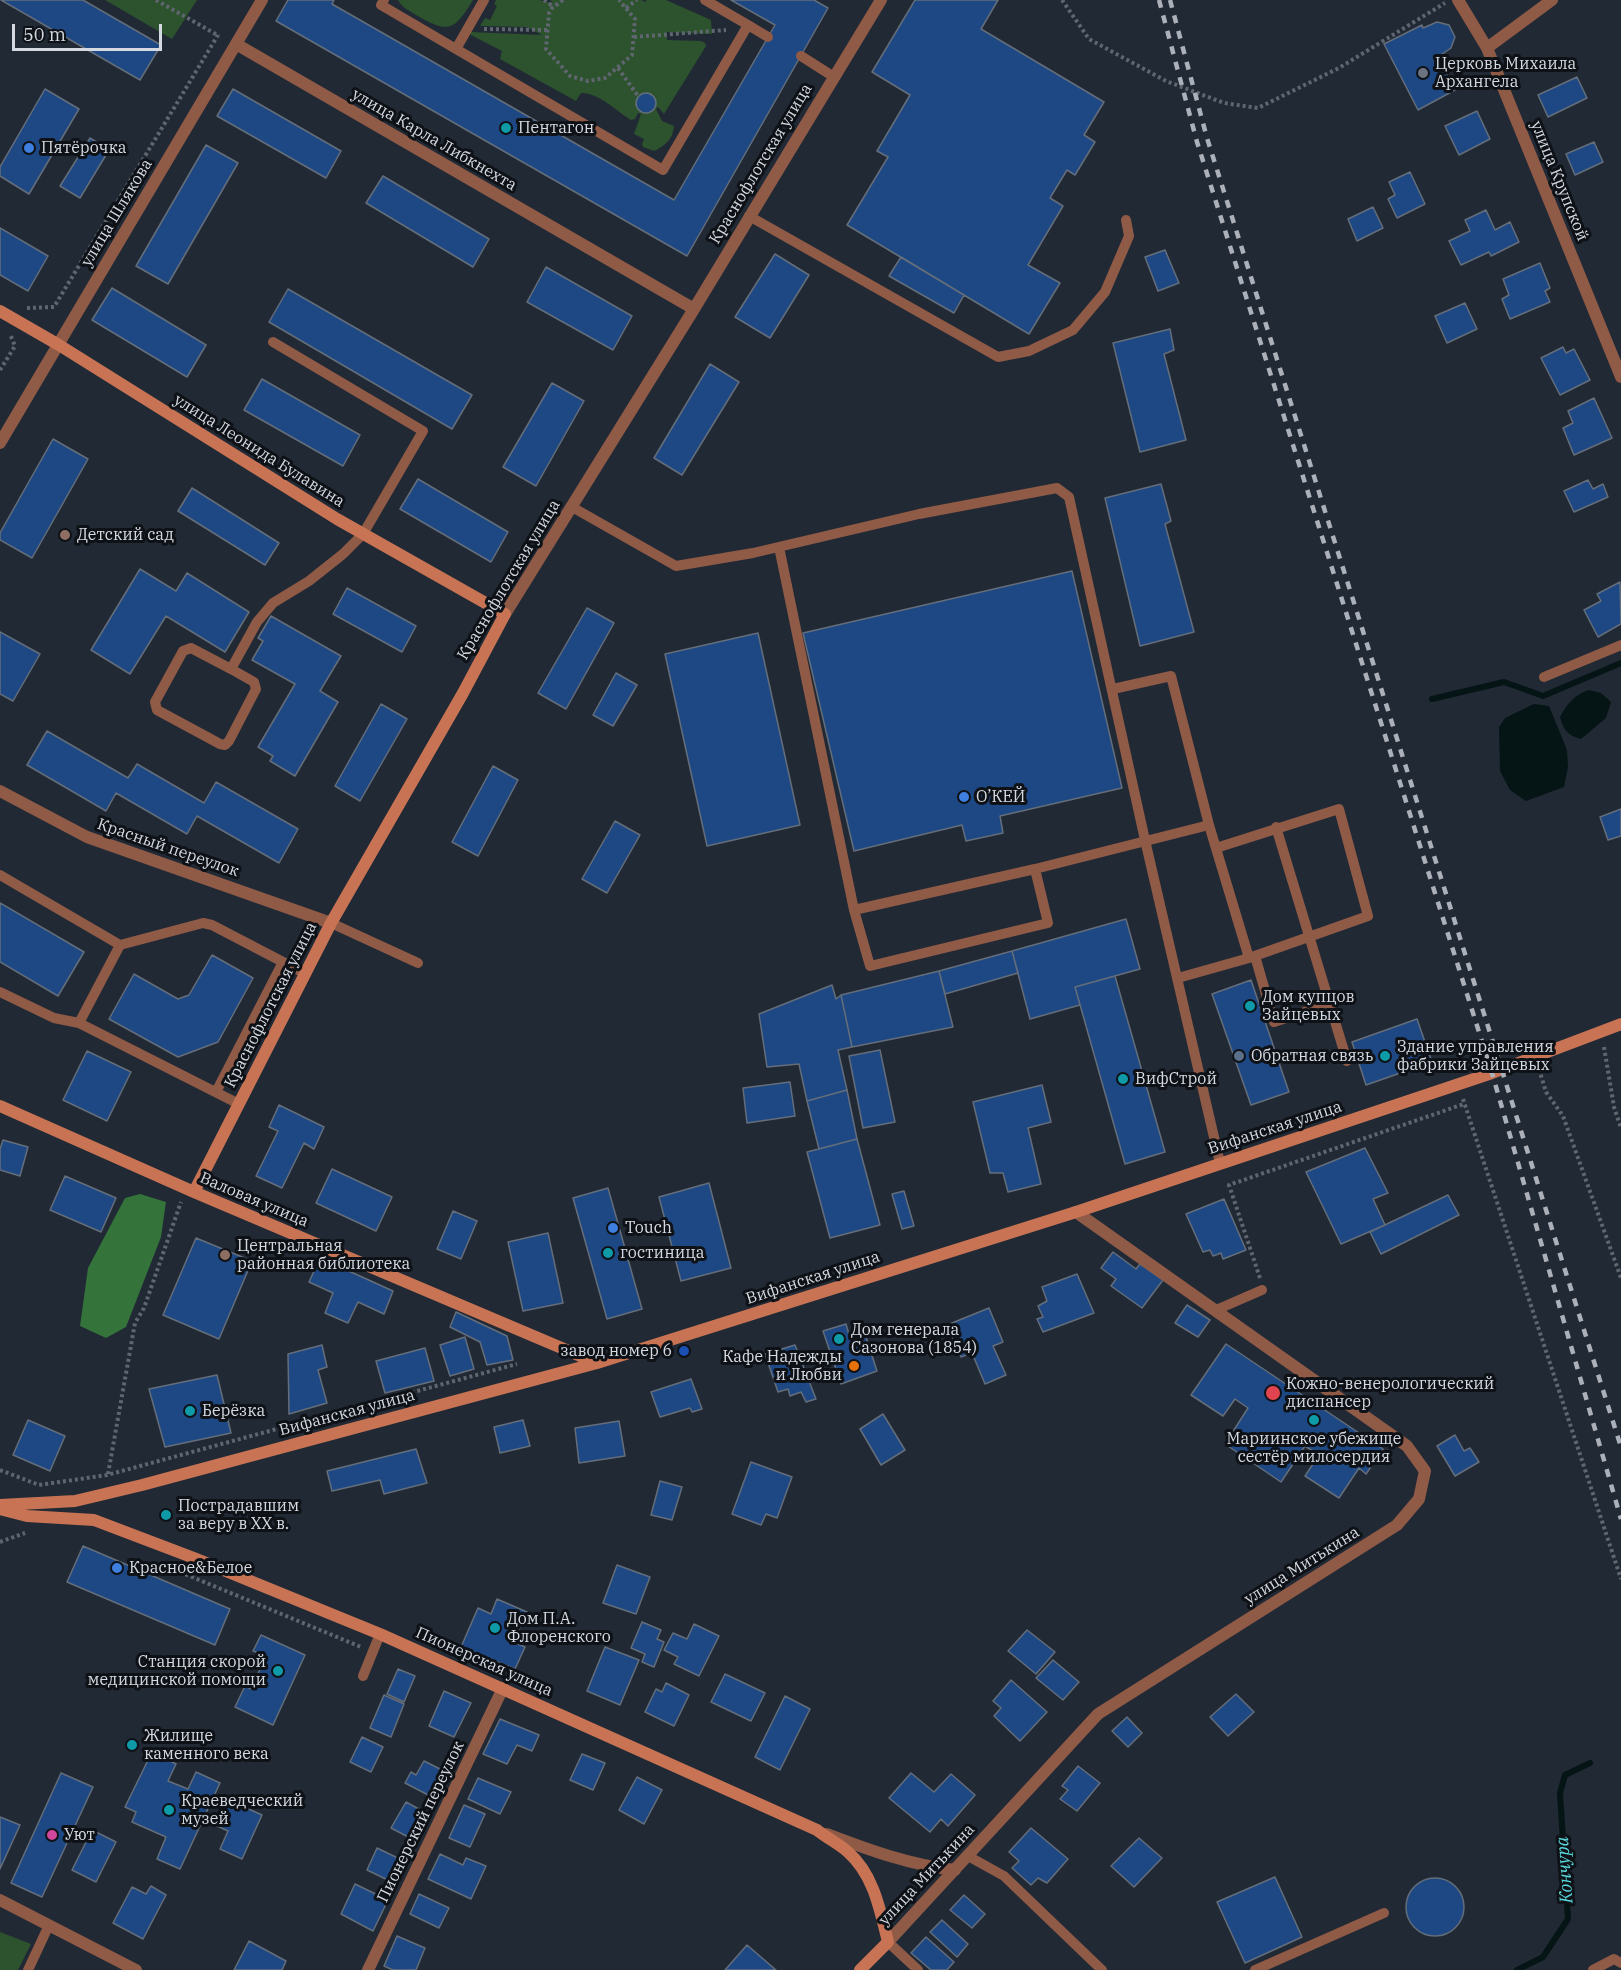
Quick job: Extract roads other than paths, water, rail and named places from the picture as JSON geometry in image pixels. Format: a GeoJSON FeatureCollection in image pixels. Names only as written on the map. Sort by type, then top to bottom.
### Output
{"type":"FeatureCollection","features":[{"type":"Feature","properties":{"kind":"main road","name":"улица Леонида Булавина"},"geometry":{"type":"LineString","coordinates":[[0,311],[363,534],[505,614]]}},
{"type":"Feature","properties":{"kind":"main road","name":"Краснофлотская улица"},"geometry":{"type":"LineString","coordinates":[[189,1190],[239,1104],[332,923],[463,693],[505,614]]}},
{"type":"Feature","properties":{"kind":"main road","name":"Вифанская улица"},"geometry":{"type":"LineString","coordinates":[[0,1507],[75,1501],[142,1485],[597,1363],[1076,1212],[1492,1074],[1621,1024]]}},
{"type":"Feature","properties":{"kind":"main road","name":"Валовая улица"},"geometry":{"type":"LineString","coordinates":[[0,1106],[189,1190],[597,1363]]}},
{"type":"Feature","properties":{"kind":"main road","name":"Пионерская улица"},"geometry":{"type":"LineString","coordinates":[[0,1507],[27,1516],[94,1521],[194,1558],[380,1634],[817,1830],[848,1853],[868,1878],[876,1895],[888,1942]]}},
{"type":"Feature","properties":{"kind":"main road","name":"улица Митькина"},"geometry":{"type":"LineString","coordinates":[[860,1970],[888,1942]]}},
{"type":"Feature","properties":{"kind":"street","name":"улица Шлякова"},"geometry":{"type":"LineString","coordinates":[[0,443],[262,0]]}},
{"type":"Feature","properties":{"kind":"street"},"geometry":{"type":"LineString","coordinates":[[1487,48],[1552,0]]}},
{"type":"Feature","properties":{"kind":"street","name":"Краснофлотская улица"},"geometry":{"type":"LineString","coordinates":[[505,614],[694,309],[834,77],[877,1]]}},
{"type":"Feature","properties":{"kind":"street","name":"улица Крупской"},"geometry":{"type":"LineString","coordinates":[[1459,1],[1487,48],[1621,377]]}},
{"type":"Feature","properties":{"kind":"street","name":"улица Карла Либкнехта"},"geometry":{"type":"LineString","coordinates":[[236,44],[694,309]]}},
{"type":"Feature","properties":{"kind":"street","name":"Красный переулок"},"geometry":{"type":"LineString","coordinates":[[0,791],[87,837],[332,923]]}},
{"type":"Feature","properties":{"kind":"street","name":"улица Митькина"},"geometry":{"type":"LineString","coordinates":[[888,1942],[1098,1714],[1397,1525],[1419,1499],[1425,1471],[1407,1446],[1076,1212]]}},
{"type":"Feature","properties":{"kind":"street","name":"Пионерский переулок"},"geometry":{"type":"LineString","coordinates":[[368,1970],[503,1688]]}},
{"type":"Feature","properties":{"kind":"street"},"geometry":{"type":"LineString","coordinates":[[817,1830],[900,1860],[927,1867],[955,1870]]}},
{"type":"Feature","properties":{"kind":"street"},"geometry":{"type":"LineString","coordinates":[[0,1900],[136,1970]]}},
{"type":"Feature","properties":{"kind":"lane"},"geometry":{"type":"LineString","coordinates":[[369,0],[383,3],[456,49],[663,170],[747,27]]}},
{"type":"Feature","properties":{"kind":"lane"},"geometry":{"type":"LineString","coordinates":[[456,49],[484,0]]}},
{"type":"Feature","properties":{"kind":"lane"},"geometry":{"type":"LineString","coordinates":[[705,0],[747,27],[768,37]]}},
{"type":"Feature","properties":{"kind":"lane"},"geometry":{"type":"LineString","coordinates":[[801,56],[834,77]]}},
{"type":"Feature","properties":{"kind":"lane"},"geometry":{"type":"LineString","coordinates":[[749,216],[998,357],[1029,351],[1073,330],[1105,292],[1129,236],[1126,220]]}},
{"type":"Feature","properties":{"kind":"lane"},"geometry":{"type":"LineString","coordinates":[[231,669],[257,622],[273,603],[309,581],[343,554],[363,534],[423,431],[273,342]]}},
{"type":"Feature","properties":{"kind":"lane"},"geometry":{"type":"LineString","coordinates":[[572,507],[676,566],[779,547],[919,514],[1057,488],[1069,497],[1220,1163]]}},
{"type":"Feature","properties":{"kind":"lane"},"geometry":{"type":"LineString","coordinates":[[779,547],[854,910],[870,966],[1048,923],[1035,869]]}},
{"type":"Feature","properties":{"kind":"lane"},"geometry":{"type":"LineString","coordinates":[[1544,677],[1621,645]]}},
{"type":"Feature","properties":{"kind":"lane"},"geometry":{"type":"LineString","coordinates":[[186,648],[191,648],[231,669],[254,682],[256,689],[229,741],[225,744],[220,744],[158,710],[155,706],[155,702],[186,648]]}},
{"type":"Feature","properties":{"kind":"lane"},"geometry":{"type":"LineString","coordinates":[[1113,689],[1171,676],[1209,825],[1274,1022],[1329,1004]]}},
{"type":"Feature","properties":{"kind":"lane"},"geometry":{"type":"LineString","coordinates":[[1178,978],[1252,957],[1368,916],[1339,809],[1216,848]]}},
{"type":"Feature","properties":{"kind":"lane"},"geometry":{"type":"LineString","coordinates":[[854,910],[1035,869],[1209,825]]}},
{"type":"Feature","properties":{"kind":"lane"},"geometry":{"type":"LineString","coordinates":[[1276,828],[1347,1061]]}},
{"type":"Feature","properties":{"kind":"lane"},"geometry":{"type":"LineString","coordinates":[[0,875],[120,945],[203,923],[212,925],[306,974]]}},
{"type":"Feature","properties":{"kind":"lane"},"geometry":{"type":"LineString","coordinates":[[332,923],[418,963]]}},
{"type":"Feature","properties":{"kind":"lane"},"geometry":{"type":"LineString","coordinates":[[79,1023],[120,945]]}},
{"type":"Feature","properties":{"kind":"lane"},"geometry":{"type":"LineString","coordinates":[[216,1092],[282,962]]}},
{"type":"Feature","properties":{"kind":"lane"},"geometry":{"type":"LineString","coordinates":[[0,992],[54,1018],[79,1023],[239,1104]]}},
{"type":"Feature","properties":{"kind":"lane"},"geometry":{"type":"LineString","coordinates":[[1216,1310],[1262,1290]]}},
{"type":"Feature","properties":{"kind":"lane"},"geometry":{"type":"LineString","coordinates":[[363,1676],[380,1634]]}},
{"type":"Feature","properties":{"kind":"lane"},"geometry":{"type":"LineString","coordinates":[[969,1856],[1004,1876],[1102,1970]]}},
{"type":"Feature","properties":{"kind":"lane"},"geometry":{"type":"LineString","coordinates":[[1255,1970],[1384,1913]]}},
{"type":"Feature","properties":{"kind":"lane"},"geometry":{"type":"LineString","coordinates":[[28,1970],[48,1925]]}},
{"type":"Feature","properties":{"kind":"lane"},"geometry":{"type":"LineString","coordinates":[[888,1942],[918,1970]]}},
{"type":"Feature","properties":{"kind":"lane"},"geometry":{"type":"LineString","coordinates":[[1593,1970],[1614,1959],[1621,1963]]}},
{"type":"Feature","properties":{"kind":"waterway"},"geometry":{"type":"LineString","coordinates":[[1432,699],[1504,682],[1543,696],[1621,663]]}},
{"type":"Feature","properties":{"kind":"waterway","name":"Кончура"},"geometry":{"type":"LineString","coordinates":[[1517,1970],[1543,1957],[1568,1919],[1560,1793],[1565,1775],[1590,1763]]}},
{"type":"Feature","properties":{"kind":"railway"},"geometry":{"type":"LineString","coordinates":[[1159,0],[1197,142],[1492,1073],[1621,1519]]}},
{"type":"Feature","properties":{"kind":"railway"},"geometry":{"type":"LineString","coordinates":[[1170,0],[1207,138],[1621,1447]]}},
{"type":"Feature","properties":{"kind":"place","name":"Церковь Михаила Архангела"},"geometry":{"type":"Point","coordinates":[1423,73]}},
{"type":"Feature","properties":{"kind":"place","name":"Пентагон"},"geometry":{"type":"Point","coordinates":[506,128]}},
{"type":"Feature","properties":{"kind":"place","name":"Пятёрочка"},"geometry":{"type":"Point","coordinates":[29,148]}},
{"type":"Feature","properties":{"kind":"place","name":"Детский сад"},"geometry":{"type":"Point","coordinates":[65,535]}},
{"type":"Feature","properties":{"kind":"place","name":"О’КЕЙ"},"geometry":{"type":"Point","coordinates":[964,797]}},
{"type":"Feature","properties":{"kind":"place","name":"Дом купцов Зайцевых"},"geometry":{"type":"Point","coordinates":[1250,1006]}},
{"type":"Feature","properties":{"kind":"place","name":"Обратная связь"},"geometry":{"type":"Point","coordinates":[1239,1056]}},
{"type":"Feature","properties":{"kind":"place","name":"Здание управления фабрики Зайцевых"},"geometry":{"type":"Point","coordinates":[1385,1056]}},
{"type":"Feature","properties":{"kind":"place","name":"ВифСтрой"},"geometry":{"type":"Point","coordinates":[1123,1079]}},
{"type":"Feature","properties":{"kind":"place","name":"Touch"},"geometry":{"type":"Point","coordinates":[613,1228]}},
{"type":"Feature","properties":{"kind":"place","name":"гостиница"},"geometry":{"type":"Point","coordinates":[608,1253]}},
{"type":"Feature","properties":{"kind":"place","name":"Центральная районная библиотека"},"geometry":{"type":"Point","coordinates":[225,1255]}},
{"type":"Feature","properties":{"kind":"place","name":"Дом генерала Сазонова (1854)"},"geometry":{"type":"Point","coordinates":[839,1339]}},
{"type":"Feature","properties":{"kind":"place","name":"завод номер 6"},"geometry":{"type":"Point","coordinates":[684,1351]}},
{"type":"Feature","properties":{"kind":"place","name":"Кафе Надежды и Любви"},"geometry":{"type":"Point","coordinates":[854,1366]}},
{"type":"Feature","properties":{"kind":"place","name":"Кожно-венерологический диспансер"},"geometry":{"type":"Point","coordinates":[1273,1393]}},
{"type":"Feature","properties":{"kind":"place","name":"Берёзка"},"geometry":{"type":"Point","coordinates":[190,1411]}},
{"type":"Feature","properties":{"kind":"place","name":"Мариинское убежище сестёр милосердия"},"geometry":{"type":"Point","coordinates":[1314,1420]}},
{"type":"Feature","properties":{"kind":"place","name":"Пострадавшим за веру в XX в."},"geometry":{"type":"Point","coordinates":[166,1515]}},
{"type":"Feature","properties":{"kind":"place","name":"Красное&Белое"},"geometry":{"type":"Point","coordinates":[117,1568]}},
{"type":"Feature","properties":{"kind":"place","name":"Дом П.А. Флоренского"},"geometry":{"type":"Point","coordinates":[495,1628]}},
{"type":"Feature","properties":{"kind":"place","name":"Станция скорой медицинской помощи"},"geometry":{"type":"Point","coordinates":[278,1671]}},
{"type":"Feature","properties":{"kind":"place","name":"Жилище каменного века"},"geometry":{"type":"Point","coordinates":[132,1745]}},
{"type":"Feature","properties":{"kind":"place","name":"Краеведческий музей"},"geometry":{"type":"Point","coordinates":[169,1810]}},
{"type":"Feature","properties":{"kind":"place","name":"Уют"},"geometry":{"type":"Point","coordinates":[52,1835]}}]}
